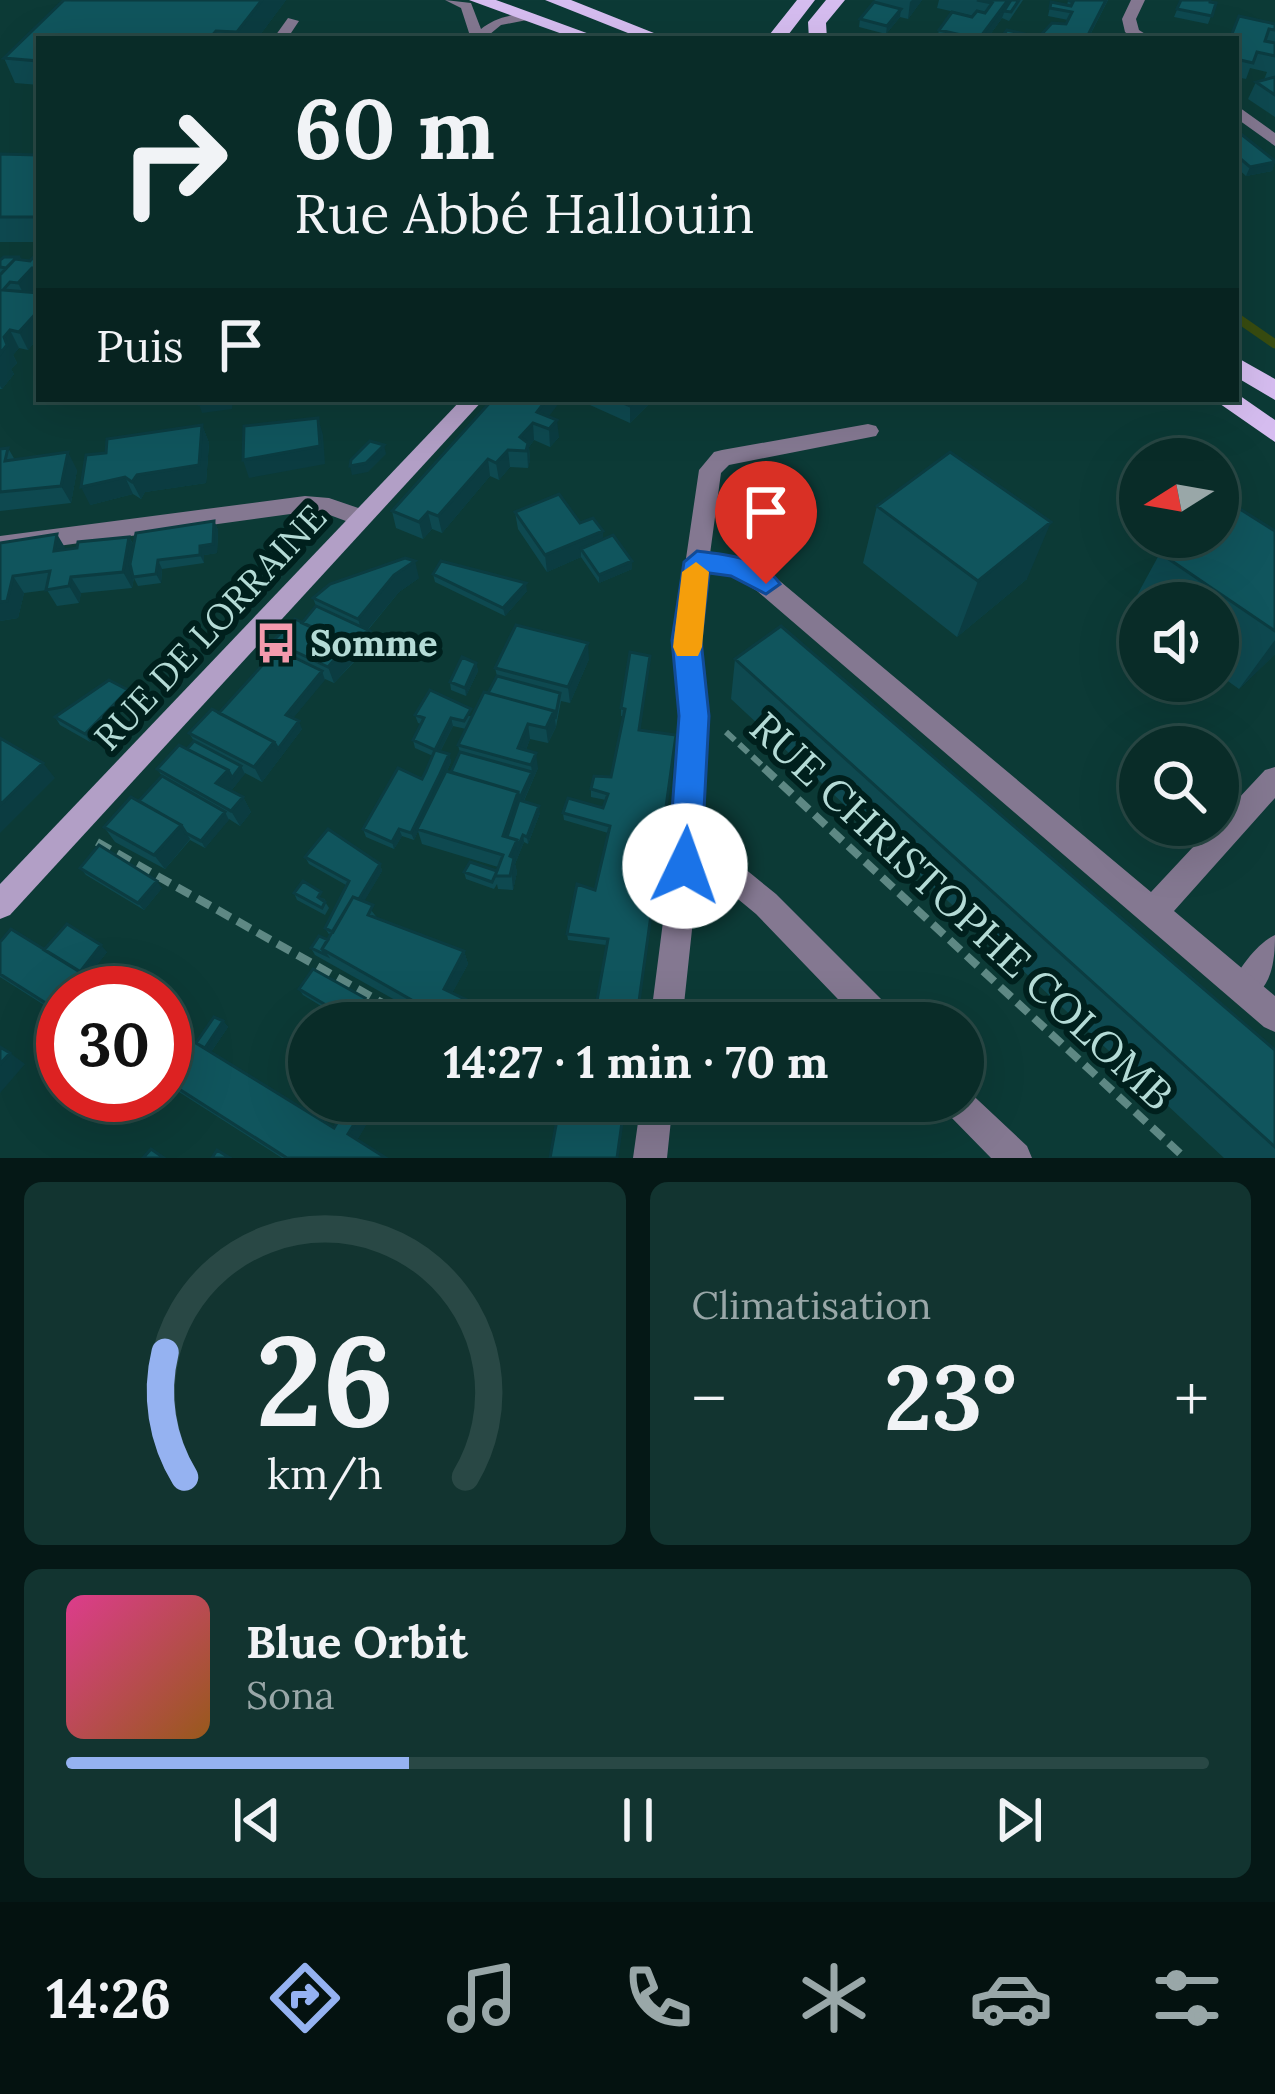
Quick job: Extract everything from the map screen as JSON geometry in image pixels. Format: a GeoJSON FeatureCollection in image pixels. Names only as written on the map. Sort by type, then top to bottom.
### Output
{"type":"FeatureCollection","features":[{"type":"Feature","properties":{"kind":"main road"},"geometry":{"type":"LineString","coordinates":[[478,0],[585,36]]}},
{"type":"Feature","properties":{"kind":"main road"},"geometry":{"type":"LineString","coordinates":[[554,0],[652,36]]}},
{"type":"Feature","properties":{"kind":"main road"},"geometry":{"type":"LineString","coordinates":[[778,36],[806,0]]}},
{"type":"Feature","properties":{"kind":"main road"},"geometry":{"type":"LineString","coordinates":[[818,36],[817,22],[836,0]]}},
{"type":"Feature","properties":{"kind":"main road"},"geometry":{"type":"LineString","coordinates":[[1239,367],[1275,391]]}},
{"type":"Feature","properties":{"kind":"main road","name":"RUE DE LORRAINE"},"geometry":{"type":"LineString","coordinates":[[0,905],[471,402]]}},
{"type":"Feature","properties":{"kind":"main road"},"geometry":{"type":"LineString","coordinates":[[1230,402],[1275,433]]}},
{"type":"Feature","properties":{"kind":"street"},"geometry":{"type":"LineString","coordinates":[[1138,0],[1129,20],[1132,32],[1140,36]]}},
{"type":"Feature","properties":{"kind":"street"},"geometry":{"type":"LineString","coordinates":[[1239,112],[1275,141]]}},
{"type":"Feature","properties":{"kind":"street"},"geometry":{"type":"LineString","coordinates":[[669,1002],[685,866],[694,716],[687,640],[710,470],[722,458],[868,430]]}},
{"type":"Feature","properties":{"kind":"street"},"geometry":{"type":"LineString","coordinates":[[0,545],[305,504],[329,506],[362,518]]}},
{"type":"Feature","properties":{"kind":"street"},"geometry":{"type":"LineString","coordinates":[[697,562],[736,566],[766,584],[1275,1016]]}},
{"type":"Feature","properties":{"kind":"street"},"geometry":{"type":"LineString","coordinates":[[1153,912],[1275,778]]}},
{"type":"Feature","properties":{"kind":"street"},"geometry":{"type":"LineString","coordinates":[[685,866],[734,878],[862,1002]]}},
{"type":"Feature","properties":{"kind":"street"},"geometry":{"type":"LineString","coordinates":[[650,1158],[654,1122]]}},
{"type":"Feature","properties":{"kind":"street"},"geometry":{"type":"LineString","coordinates":[[980,1122],[1015,1158]]}},
{"type":"Feature","properties":{"kind":"lane"},"geometry":{"type":"LineString","coordinates":[[451,0],[467,6],[476,36]]}},
{"type":"Feature","properties":{"kind":"lane"},"geometry":{"type":"LineString","coordinates":[[481,36],[497,22],[531,18]]}},
{"type":"Feature","properties":{"kind":"lane"},"geometry":{"type":"LineString","coordinates":[[282,36],[293,21]]}},
{"type":"Feature","properties":{"kind":"lane"},"geometry":{"type":"LineString","coordinates":[[1243,989],[1275,948]]}},
{"type":"Feature","properties":{"kind":"path","name":"RUE CHRISTOPHE COLOMB"},"geometry":{"type":"LineString","coordinates":[[694,716],[737,738],[1185,1158]]}},
{"type":"Feature","properties":{"kind":"path"},"geometry":{"type":"LineString","coordinates":[[71,827],[381,1002]]}},
{"type":"Feature","properties":{"kind":"building"},"geometry":{"type":"Polygon","coordinates":[[[64,0],[262,0],[237,32],[36,36],[36,61],[4,58],[64,0]]]}},
{"type":"Feature","properties":{"kind":"building"},"geometry":{"type":"Polygon","coordinates":[[[977,0],[1008,0],[981,36],[939,30],[952,12],[972,17],[977,11],[985,13],[992,3],[977,0]]]}},
{"type":"Feature","properties":{"kind":"building"},"geometry":{"type":"Polygon","coordinates":[[[1068,0],[1106,0],[1088,36],[1040,36],[1052,23],[1066,24],[1072,12],[1050,8],[1051,2],[1071,6],[1068,0]]]}},
{"type":"Feature","properties":{"kind":"building"},"geometry":{"type":"Polygon","coordinates":[[[1181,0],[1216,3],[1212,16],[1177,9],[1181,0]]]}},
{"type":"Feature","properties":{"kind":"building"},"geometry":{"type":"Polygon","coordinates":[[[874,2],[901,9],[887,26],[860,19],[874,2]]]}},
{"type":"Feature","properties":{"kind":"building"},"geometry":{"type":"Polygon","coordinates":[[[1239,16],[1275,24],[1265,41],[1275,43],[1275,56],[1257,52],[1253,63],[1239,60],[1239,36],[1231,36],[1239,16]]]}},
{"type":"Feature","properties":{"kind":"building"},"geometry":{"type":"Polygon","coordinates":[[[1007,30],[1033,36],[1002,36],[1007,30]]]}},
{"type":"Feature","properties":{"kind":"building"},"geometry":{"type":"Polygon","coordinates":[[[1275,77],[1275,95],[1256,82],[1275,77]]]}},
{"type":"Feature","properties":{"kind":"building"},"geometry":{"type":"Polygon","coordinates":[[[1239,132],[1275,162],[1250,167],[1239,158],[1239,132]]]}},
{"type":"Feature","properties":{"kind":"building"},"geometry":{"type":"Polygon","coordinates":[[[0,154],[36,155],[36,217],[0,217],[0,154]]]}},
{"type":"Feature","properties":{"kind":"building"},"geometry":{"type":"Polygon","coordinates":[[[36,254],[36,268],[3,290],[36,293],[36,313],[19,332],[10,330],[0,354],[0,275],[15,259],[30,261],[36,254]]]}},
{"type":"Feature","properties":{"kind":"building"},"geometry":{"type":"Polygon","coordinates":[[[4,257],[20,257],[6,268],[0,267],[4,257]]]}},
{"type":"Feature","properties":{"kind":"building"},"geometry":{"type":"Polygon","coordinates":[[[490,402],[545,402],[537,412],[557,420],[549,429],[533,423],[520,437],[528,443],[526,451],[508,450],[496,463],[488,459],[438,516],[428,512],[419,522],[392,511],[490,402]]]}},
{"type":"Feature","properties":{"kind":"building"},"geometry":{"type":"Polygon","coordinates":[[[318,418],[320,446],[243,460],[244,426],[318,418]]]}},
{"type":"Feature","properties":{"kind":"building"},"geometry":{"type":"Polygon","coordinates":[[[202,425],[199,465],[137,475],[132,482],[125,477],[81,487],[86,455],[106,453],[107,439],[202,425]]]}},
{"type":"Feature","properties":{"kind":"building"},"geometry":{"type":"Polygon","coordinates":[[[370,441],[384,445],[366,463],[350,466],[351,460],[370,441]]]}},
{"type":"Feature","properties":{"kind":"building"},"geometry":{"type":"Polygon","coordinates":[[[8,448],[5,461],[68,452],[61,486],[0,492],[0,449],[8,448]]]}},
{"type":"Feature","properties":{"kind":"building"},"geometry":{"type":"Polygon","coordinates":[[[950,452],[1051,522],[978,581],[877,506],[950,452]]]}},
{"type":"Feature","properties":{"kind":"building"},"geometry":{"type":"Polygon","coordinates":[[[559,494],[580,523],[593,518],[603,531],[545,555],[515,512],[559,494]]]}},
{"type":"Feature","properties":{"kind":"building"},"geometry":{"type":"Polygon","coordinates":[[[1239,508],[1275,531],[1275,631],[1239,607],[1239,582],[1203,582],[1167,558],[1239,558],[1239,508]]]}},
{"type":"Feature","properties":{"kind":"building"},"geometry":{"type":"Polygon","coordinates":[[[214,521],[213,544],[200,546],[200,555],[158,560],[156,574],[133,577],[130,564],[136,533],[214,521]]]}},
{"type":"Feature","properties":{"kind":"building"},"geometry":{"type":"Polygon","coordinates":[[[57,534],[54,551],[77,548],[78,542],[129,537],[123,572],[71,577],[69,586],[46,590],[50,571],[13,576],[7,601],[0,602],[0,543],[57,534]]]}},
{"type":"Feature","properties":{"kind":"building"},"geometry":{"type":"Polygon","coordinates":[[[613,535],[632,561],[599,575],[581,549],[613,535]]]}},
{"type":"Feature","properties":{"kind":"building"},"geometry":{"type":"Polygon","coordinates":[[[405,558],[415,561],[394,575],[358,619],[313,598],[330,584],[405,558]]]}},
{"type":"Feature","properties":{"kind":"building"},"geometry":{"type":"Polygon","coordinates":[[[441,561],[526,583],[503,608],[433,574],[441,561]]]}},
{"type":"Feature","properties":{"kind":"building"},"geometry":{"type":"Polygon","coordinates":[[[316,606],[370,631],[351,652],[348,644],[302,623],[316,606]]]}},
{"type":"Feature","properties":{"kind":"building"},"geometry":{"type":"Polygon","coordinates":[[[295,619],[348,644],[328,667],[273,641],[295,619]]]}},
{"type":"Feature","properties":{"kind":"building"},"geometry":{"type":"Polygon","coordinates":[[[516,625],[588,643],[568,687],[495,668],[516,625]]]}},
{"type":"Feature","properties":{"kind":"building"},"geometry":{"type":"Polygon","coordinates":[[[781,626],[1275,1050],[1275,1147],[735,659],[781,626]]]}},
{"type":"Feature","properties":{"kind":"building"},"geometry":{"type":"Polygon","coordinates":[[[277,649],[322,671],[286,715],[299,721],[278,749],[274,742],[219,713],[277,649]]]}},
{"type":"Feature","properties":{"kind":"building"},"geometry":{"type":"Polygon","coordinates":[[[630,652],[650,656],[639,730],[676,735],[639,1002],[597,1002],[608,939],[567,934],[577,884],[595,890],[610,826],[563,813],[568,798],[603,808],[608,794],[591,789],[594,776],[611,777],[625,709],[621,708],[630,652]]]}},
{"type":"Feature","properties":{"kind":"building"},"geometry":{"type":"Polygon","coordinates":[[[462,657],[476,663],[465,688],[450,682],[462,657]]]}},
{"type":"Feature","properties":{"kind":"building"},"geometry":{"type":"Polygon","coordinates":[[[497,676],[560,693],[555,719],[554,711],[488,693],[497,676]]]}},
{"type":"Feature","properties":{"kind":"building"},"geometry":{"type":"Polygon","coordinates":[[[109,680],[128,690],[85,734],[55,717],[109,680]]]}},
{"type":"Feature","properties":{"kind":"building"},"geometry":{"type":"Polygon","coordinates":[[[430,690],[471,709],[464,721],[451,718],[435,750],[413,740],[424,718],[415,715],[430,690]]]}},
{"type":"Feature","properties":{"kind":"building"},"geometry":{"type":"Polygon","coordinates":[[[484,692],[554,711],[546,728],[528,724],[518,748],[536,753],[531,765],[458,745],[484,692]]]}},
{"type":"Feature","properties":{"kind":"building"},"geometry":{"type":"Polygon","coordinates":[[[212,709],[274,742],[254,767],[189,733],[212,709]]]}},
{"type":"Feature","properties":{"kind":"building"},"geometry":{"type":"Polygon","coordinates":[[[0,738],[43,763],[0,805],[0,738]]]}},
{"type":"Feature","properties":{"kind":"building"},"geometry":{"type":"Polygon","coordinates":[[[194,741],[241,766],[232,778],[228,770],[187,749],[194,741]]]}},
{"type":"Feature","properties":{"kind":"building"},"geometry":{"type":"Polygon","coordinates":[[[179,745],[228,770],[216,783],[243,797],[231,811],[157,769],[179,745]]]}},
{"type":"Feature","properties":{"kind":"building"},"geometry":{"type":"Polygon","coordinates":[[[435,750],[449,754],[411,833],[399,829],[392,842],[363,829],[398,768],[422,779],[435,750]]]}},
{"type":"Feature","properties":{"kind":"building"},"geometry":{"type":"Polygon","coordinates":[[[460,752],[532,772],[519,800],[518,792],[451,772],[460,752]]]}},
{"type":"Feature","properties":{"kind":"building"},"geometry":{"type":"Polygon","coordinates":[[[446,771],[518,792],[503,836],[517,840],[510,856],[514,858],[510,876],[495,876],[503,855],[417,829],[446,771]]]}},
{"type":"Feature","properties":{"kind":"building"},"geometry":{"type":"Polygon","coordinates":[[[162,776],[225,812],[201,841],[139,801],[162,776]]]}},
{"type":"Feature","properties":{"kind":"building"},"geometry":{"type":"Polygon","coordinates":[[[131,797],[181,825],[154,855],[104,827],[131,797]]]}},
{"type":"Feature","properties":{"kind":"building"},"geometry":{"type":"Polygon","coordinates":[[[519,800],[539,806],[518,847],[517,840],[507,837],[519,800]]]}},
{"type":"Feature","properties":{"kind":"building"},"geometry":{"type":"Polygon","coordinates":[[[328,829],[380,864],[333,932],[325,928],[349,881],[305,857],[328,829]]]}},
{"type":"Feature","properties":{"kind":"building"},"geometry":{"type":"Polygon","coordinates":[[[99,845],[157,881],[138,903],[80,868],[99,845]]]}},
{"type":"Feature","properties":{"kind":"building"},"geometry":{"type":"Polygon","coordinates":[[[470,862],[497,871],[492,882],[464,872],[470,862]]]}},
{"type":"Feature","properties":{"kind":"building"},"geometry":{"type":"Polygon","coordinates":[[[303,881],[321,892],[322,908],[294,893],[303,881]]]}},
{"type":"Feature","properties":{"kind":"building"},"geometry":{"type":"Polygon","coordinates":[[[353,897],[373,905],[368,915],[464,951],[444,989],[471,1002],[415,1002],[322,949],[353,897]]]}},
{"type":"Feature","properties":{"kind":"building"},"geometry":{"type":"Polygon","coordinates":[[[67,924],[101,945],[85,966],[70,966],[44,950],[67,924]]]}},
{"type":"Feature","properties":{"kind":"building"},"geometry":{"type":"Polygon","coordinates":[[[11,929],[71,966],[36,966],[36,997],[0,974],[0,942],[11,929]]]}},
{"type":"Feature","properties":{"kind":"building"},"geometry":{"type":"Polygon","coordinates":[[[319,936],[328,940],[322,949],[326,955],[311,948],[319,936]]]}},
{"type":"Feature","properties":{"kind":"building"},"geometry":{"type":"Polygon","coordinates":[[[313,969],[365,998],[362,1002],[321,1002],[299,989],[313,969]]]}},
{"type":"Feature","properties":{"kind":"building"},"geometry":{"type":"Polygon","coordinates":[[[214,1017],[223,1021],[205,1048],[196,1043],[214,1017]]]}},
{"type":"Feature","properties":{"kind":"building"},"geometry":{"type":"Polygon","coordinates":[[[192,1041],[288,1100],[288,1122],[324,1122],[334,1128],[338,1122],[355,1122],[348,1134],[386,1158],[287,1158],[192,1097],[192,1041]]]}},
{"type":"Feature","properties":{"kind":"building"},"geometry":{"type":"Polygon","coordinates":[[[557,1122],[622,1122],[617,1158],[550,1158],[557,1122]]]}},
{"type":"Feature","properties":{"kind":"building"},"geometry":{"type":"Polygon","coordinates":[[[151,1149],[164,1158],[143,1158],[151,1149]]]}},
{"type":"Feature","properties":{"kind":"waterway"},"geometry":{"type":"LineString","coordinates":[[1239,319],[1275,344]]}},
{"type":"Feature","properties":{"kind":"slow traffic"},"geometry":{"type":"LineString","coordinates":[[687,647],[696,572]]}},
{"type":"Feature","properties":{"kind":"place","name":"Somme"},"geometry":{"type":"Point","coordinates":[276,643]}},
{"type":"Feature","properties":{"kind":"route"},"geometry":{"type":"LineString","coordinates":[[685,866],[694,716],[687,640],[697,562],[736,566],[766,584]]}}]}
